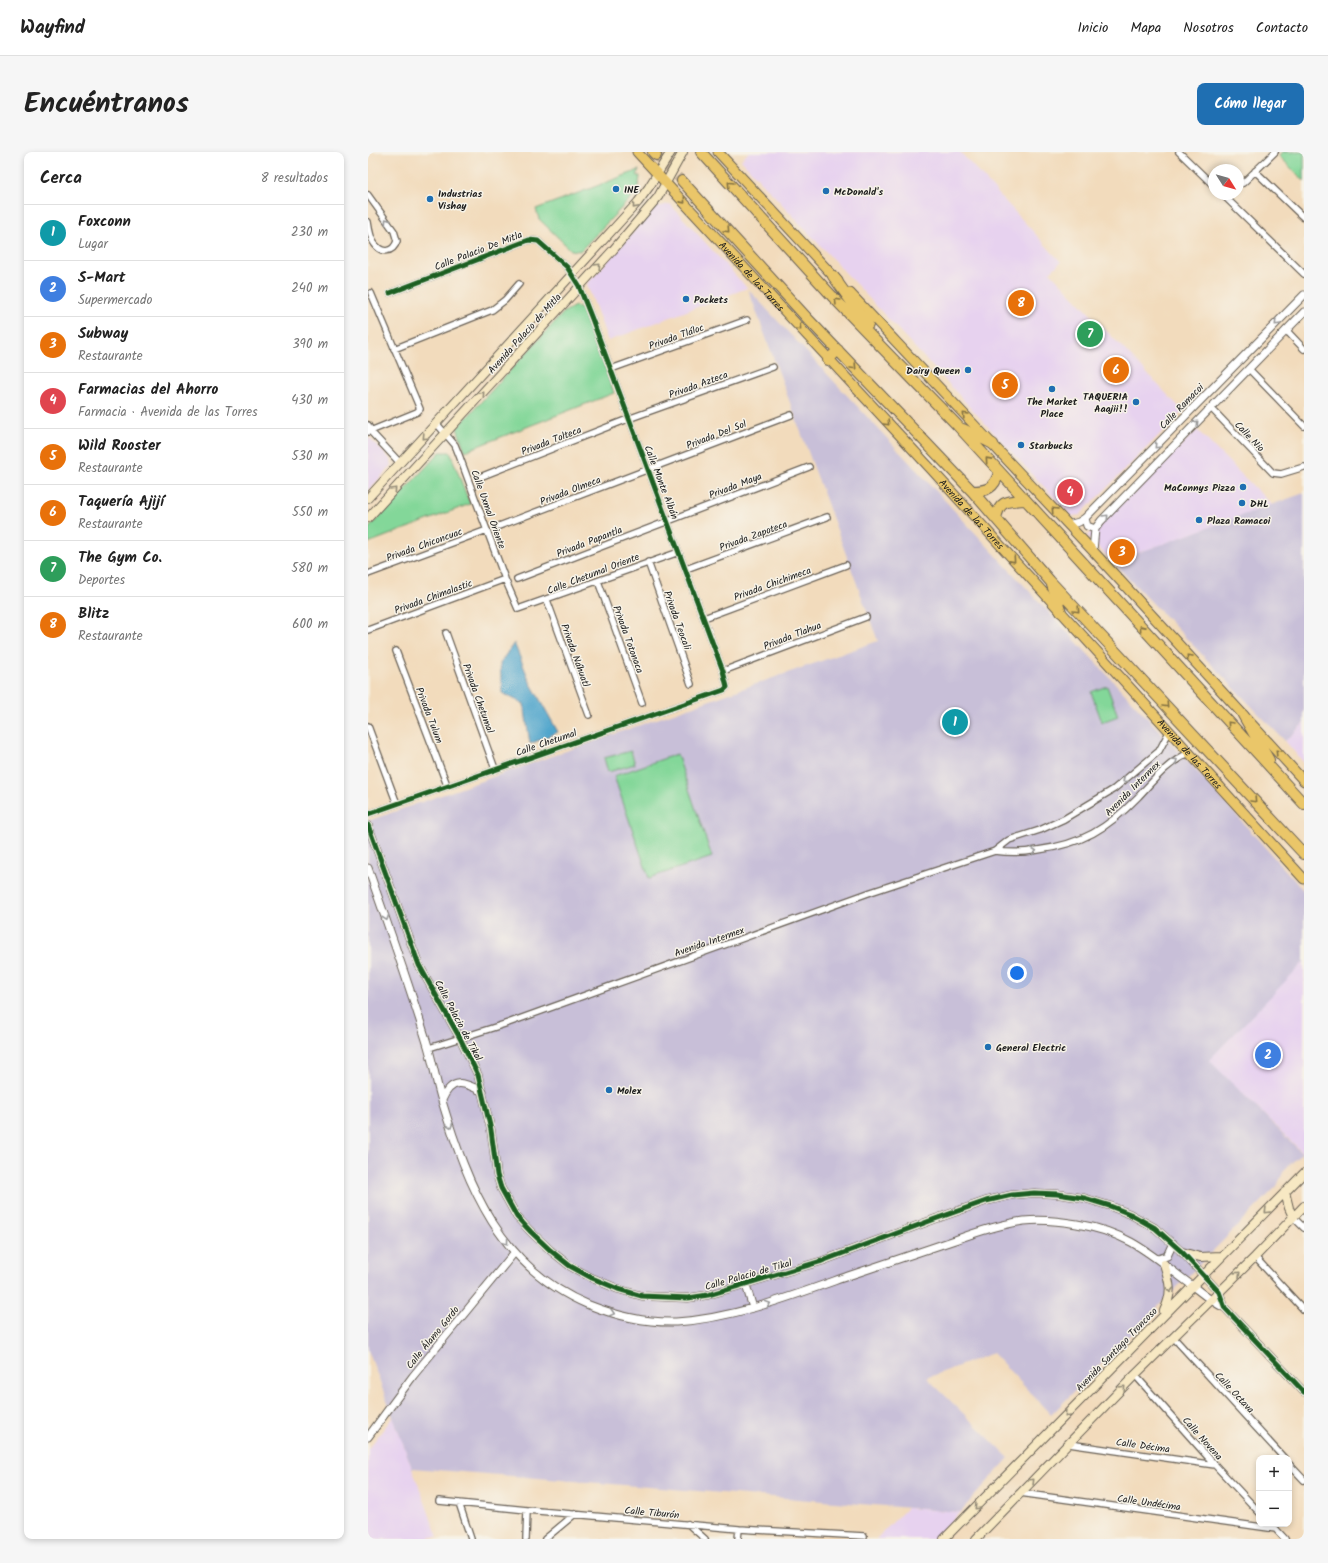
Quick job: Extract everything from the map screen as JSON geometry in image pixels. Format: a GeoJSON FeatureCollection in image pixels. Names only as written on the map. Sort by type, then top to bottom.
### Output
{"type":"FeatureCollection","features":[{"type":"Feature","properties":{"kind":"highway"},"geometry":{"type":"LineString","coordinates":[[701,152],[832,296],[884,348],[957,426],[1304,804]]}},
{"type":"Feature","properties":{"kind":"highway","name":"Avenida de las Torres"},"geometry":{"type":"LineString","coordinates":[[682,181],[972,492],[1050,581],[1304,854]]}},
{"type":"Feature","properties":{"kind":"highway"},"geometry":{"type":"LineString","coordinates":[[833,276],[884,348]]}},
{"type":"Feature","properties":{"kind":"highway"},"geometry":{"type":"LineString","coordinates":[[828,360],[838,350]]}},
{"type":"Feature","properties":{"kind":"highway"},"geometry":{"type":"LineString","coordinates":[[957,426],[993,444]]}},
{"type":"Feature","properties":{"kind":"highway"},"geometry":{"type":"LineString","coordinates":[[972,492],[987,490],[996,481],[999,473]]}},
{"type":"Feature","properties":{"kind":"highway"},"geometry":{"type":"LineString","coordinates":[[996,519],[1000,506],[1005,502],[1025,500]]}},
{"type":"Feature","properties":{"kind":"highway"},"geometry":{"type":"LineString","coordinates":[[1050,581],[1061,612]]}},
{"type":"Feature","properties":{"kind":"highway"},"geometry":{"type":"LineString","coordinates":[[1242,715],[1279,778]]}},
{"type":"Feature","properties":{"kind":"main road","name":"Avenida de las Torres"},"geometry":{"type":"LineString","coordinates":[[637,152],[828,360],[931,469],[1304,879]]}},
{"type":"Feature","properties":{"kind":"main road","name":"Avenida Palacio de Mitla"},"geometry":{"type":"LineString","coordinates":[[368,498],[638,202],[671,152]]}},
{"type":"Feature","properties":{"kind":"main road","name":"Avenida Palacio de Mitla"},"geometry":{"type":"LineString","coordinates":[[368,518],[634,226],[658,197],[683,152]]}},
{"type":"Feature","properties":{"kind":"main road"},"geometry":{"type":"LineString","coordinates":[[718,152],[1093,551],[1304,781]]}},
{"type":"Feature","properties":{"kind":"main road","name":"Avenida Santiago Troncoso"},"geometry":{"type":"LineString","coordinates":[[944,1539],[1192,1285],[1304,1173]]}},
{"type":"Feature","properties":{"kind":"main road"},"geometry":{"type":"LineString","coordinates":[[1285,1192],[1293,1217]]}},
{"type":"Feature","properties":{"kind":"main road"},"geometry":{"type":"LineString","coordinates":[[976,1539],[1135,1375],[1218,1292],[1255,1258],[1304,1206]]}},
{"type":"Feature","properties":{"kind":"main road"},"geometry":{"type":"LineString","coordinates":[[1182,1252],[1200,1258],[1221,1256]]}},
{"type":"Feature","properties":{"kind":"main road"},"geometry":{"type":"LineString","coordinates":[[1161,1262],[1170,1283],[1171,1290],[1169,1300],[1162,1316]]}},
{"type":"Feature","properties":{"kind":"street"},"geometry":{"type":"LineString","coordinates":[[1180,152],[1208,180]]}},
{"type":"Feature","properties":{"kind":"street"},"geometry":{"type":"LineString","coordinates":[[1244,182],[1274,152]]}},
{"type":"Feature","properties":{"kind":"street"},"geometry":{"type":"LineString","coordinates":[[1255,171],[1304,218]]}},
{"type":"Feature","properties":{"kind":"street"},"geometry":{"type":"LineString","coordinates":[[368,195],[394,231],[397,241],[393,249],[389,252],[385,252],[374,244],[368,222]]}},
{"type":"Feature","properties":{"kind":"street"},"geometry":{"type":"LineString","coordinates":[[1228,200],[1304,274]]}},
{"type":"Feature","properties":{"kind":"street","name":"Calle Palacio De Mitla"},"geometry":{"type":"LineString","coordinates":[[390,293],[529,240],[534,240],[542,244],[567,267],[579,286]]}},
{"type":"Feature","properties":{"kind":"street"},"geometry":{"type":"LineString","coordinates":[[394,349],[492,310],[505,300],[520,284]]}},
{"type":"Feature","properties":{"kind":"street","name":"Calle Monte Albán"},"geometry":{"type":"LineString","coordinates":[[579,286],[611,369],[647,470],[686,569],[727,685]]}},
{"type":"Feature","properties":{"kind":"street"},"geometry":{"type":"LineString","coordinates":[[371,293],[419,410],[369,429],[400,463]]}},
{"type":"Feature","properties":{"kind":"street","name":"Calle Ramacoi"},"geometry":{"type":"LineString","coordinates":[[1068,526],[1080,522],[1085,518],[1304,295]]}},
{"type":"Feature","properties":{"kind":"street"},"geometry":{"type":"LineString","coordinates":[[1093,551],[1095,529],[1304,312]]}},
{"type":"Feature","properties":{"kind":"street","name":"Privada Tláloc"},"geometry":{"type":"LineString","coordinates":[[611,369],[747,320]]}},
{"type":"Feature","properties":{"kind":"street"},"geometry":{"type":"LineString","coordinates":[[1286,330],[1304,349]]}},
{"type":"Feature","properties":{"kind":"street","name":"Privada Azteca"},"geometry":{"type":"LineString","coordinates":[[628,419],[773,367]]}},
{"type":"Feature","properties":{"kind":"street"},"geometry":{"type":"LineString","coordinates":[[1249,369],[1304,426]]}},
{"type":"Feature","properties":{"kind":"street","name":"Calle Nio"},"geometry":{"type":"LineString","coordinates":[[1211,408],[1273,473],[1277,475],[1304,467]]}},
{"type":"Feature","properties":{"kind":"street","name":"Privada Del Sol"},"geometry":{"type":"LineString","coordinates":[[647,470],[791,415]]}},
{"type":"Feature","properties":{"kind":"street","name":"Privada Tolteca"},"geometry":{"type":"LineString","coordinates":[[480,477],[628,419]]}},
{"type":"Feature","properties":{"kind":"street","name":"Calle Uxmal Oriente"},"geometry":{"type":"LineString","coordinates":[[437,424],[455,445],[516,606]]}},
{"type":"Feature","properties":{"kind":"street","name":"Privada Maya"},"geometry":{"type":"LineString","coordinates":[[667,520],[809,467]]}},
{"type":"Feature","properties":{"kind":"street","name":"Privada Olmeca"},"geometry":{"type":"LineString","coordinates":[[499,526],[647,470]]}},
{"type":"Feature","properties":{"kind":"street","name":"Privada Zapoteca"},"geometry":{"type":"LineString","coordinates":[[686,569],[827,517]]}},
{"type":"Feature","properties":{"kind":"street"},"geometry":{"type":"LineString","coordinates":[[1085,518],[1087,526],[1095,529]]}},
{"type":"Feature","properties":{"kind":"street","name":"Privada Papantla"},"geometry":{"type":"LineString","coordinates":[[517,579],[667,520]]}},
{"type":"Feature","properties":{"kind":"street","name":"Privada Chiconcuac"},"geometry":{"type":"LineString","coordinates":[[368,574],[487,530]]}},
{"type":"Feature","properties":{"kind":"street","name":"Calle Chetumal Oriente"},"geometry":{"type":"LineString","coordinates":[[516,606],[518,610],[521,610],[648,562],[679,552]]}},
{"type":"Feature","properties":{"kind":"street","name":"Privada Teocali"},"geometry":{"type":"LineString","coordinates":[[648,562],[691,684]]}},
{"type":"Feature","properties":{"kind":"street","name":"Privada Chichimeca"},"geometry":{"type":"LineString","coordinates":[[704,618],[846,565]]}},
{"type":"Feature","properties":{"kind":"street","name":"Privada Chimalastic"},"geometry":{"type":"LineString","coordinates":[[368,630],[505,580]]}},
{"type":"Feature","properties":{"kind":"street","name":"Privada Totonaca"},"geometry":{"type":"LineString","coordinates":[[598,581],[642,703]]}},
{"type":"Feature","properties":{"kind":"street","name":"Privada Náhuatl"},"geometry":{"type":"LineString","coordinates":[[547,600],[589,715]]}},
{"type":"Feature","properties":{"kind":"street","name":"Privada Tlahua"},"geometry":{"type":"LineString","coordinates":[[723,671],[866,617]]}},
{"type":"Feature","properties":{"kind":"street","name":"Privada Chetumal"},"geometry":{"type":"LineString","coordinates":[[446,633],[495,769]]}},
{"type":"Feature","properties":{"kind":"street","name":"Privada Tulum"},"geometry":{"type":"LineString","coordinates":[[396,651],[447,786]]}},
{"type":"Feature","properties":{"kind":"street","name":"Calle Chetumal"},"geometry":{"type":"LineString","coordinates":[[368,814],[724,690],[727,685]]}},
{"type":"Feature","properties":{"kind":"street"},"geometry":{"type":"LineString","coordinates":[[368,726],[397,804]]}},
{"type":"Feature","properties":{"kind":"street","name":"Avenida Intermex"},"geometry":{"type":"LineString","coordinates":[[429,1048],[508,1023],[828,909],[871,892],[995,851],[1009,840],[1040,830],[1064,819],[1114,789],[1159,751],[1169,732]]}},
{"type":"Feature","properties":{"kind":"street","name":"Avenida Intermex"},"geometry":{"type":"LineString","coordinates":[[995,851],[1012,854],[1053,848],[1075,843],[1092,835],[1110,823],[1172,762],[1189,753]]}},
{"type":"Feature","properties":{"kind":"street","name":"Calle Palacio de Tikal"},"geometry":{"type":"LineString","coordinates":[[368,825],[419,965],[460,1038],[478,1075],[491,1130],[497,1175],[501,1188],[517,1217],[530,1232],[570,1266],[592,1278],[618,1289],[642,1296],[688,1298],[708,1295],[746,1285],[822,1261],[986,1201],[1012,1195],[1056,1194],[1084,1198],[1130,1214],[1155,1228],[1182,1252],[1218,1292],[1225,1308]]}},
{"type":"Feature","properties":{"kind":"street"},"geometry":{"type":"LineString","coordinates":[[368,868],[429,1048],[442,1100],[476,1193],[497,1231],[514,1253],[553,1285],[571,1297],[605,1311],[628,1318],[650,1322],[676,1322],[753,1308],[1002,1225],[1025,1221],[1050,1221],[1077,1224],[1107,1231],[1129,1240],[1192,1285],[1210,1301],[1225,1308],[1304,1392]]}},
{"type":"Feature","properties":{"kind":"street"},"geometry":{"type":"LineString","coordinates":[[442,1100],[448,1088],[463,1083],[483,1092]]}},
{"type":"Feature","properties":{"kind":"street"},"geometry":{"type":"LineString","coordinates":[[1293,1217],[1304,1228]]}},
{"type":"Feature","properties":{"kind":"street"},"geometry":{"type":"LineString","coordinates":[[1161,1262],[1167,1256],[1173,1243]]}},
{"type":"Feature","properties":{"kind":"street","name":"Calle Álamo Gordo"},"geometry":{"type":"LineString","coordinates":[[368,1436],[413,1376],[514,1253]]}},
{"type":"Feature","properties":{"kind":"street"},"geometry":{"type":"LineString","coordinates":[[1255,1258],[1304,1310]]}},
{"type":"Feature","properties":{"kind":"street"},"geometry":{"type":"LineString","coordinates":[[746,1285],[753,1308]]}},
{"type":"Feature","properties":{"kind":"street","name":"Calle Octava"},"geometry":{"type":"LineString","coordinates":[[1173,1337],[1281,1455]]}},
{"type":"Feature","properties":{"kind":"street","name":"Calle Novena"},"geometry":{"type":"LineString","coordinates":[[1135,1375],[1256,1509]]}},
{"type":"Feature","properties":{"kind":"street","name":"Calle Décima"},"geometry":{"type":"LineString","coordinates":[[1069,1444],[1215,1465]]}},
{"type":"Feature","properties":{"kind":"street"},"geometry":{"type":"LineString","coordinates":[[1292,1467],[1304,1480]]}},
{"type":"Feature","properties":{"kind":"street","name":"Calle Undécima"},"geometry":{"type":"LineString","coordinates":[[1020,1493],[1276,1529]]}},
{"type":"Feature","properties":{"kind":"street","name":"Calle Tiburón"},"geometry":{"type":"LineString","coordinates":[[439,1501],[688,1524],[864,1536]]}},
{"type":"Feature","properties":{"kind":"street"},"geometry":{"type":"LineString","coordinates":[[459,1503],[471,1539]]}},
{"type":"Feature","properties":{"kind":"street"},"geometry":{"type":"LineString","coordinates":[[526,1539],[527,1510]]}},
{"type":"Feature","properties":{"kind":"street"},"geometry":{"type":"LineString","coordinates":[[545,1539],[575,1514]]}},
{"type":"Feature","properties":{"kind":"street"},"geometry":{"type":"LineString","coordinates":[[688,1524],[704,1539]]}},
{"type":"Feature","properties":{"kind":"street"},"geometry":{"type":"LineString","coordinates":[[738,1539],[739,1528]]}},
{"type":"Feature","properties":{"kind":"street"},"geometry":{"type":"LineString","coordinates":[[1276,1529],[1285,1539]]}},
{"type":"Feature","properties":{"kind":"shaded area"},"geometry":{"type":"Polygon","coordinates":[[[749,152],[960,152],[1061,262],[1050,272],[1183,411],[1080,515],[1071,516],[741,160],[749,152]]]}},
{"type":"Feature","properties":{"kind":"shaded area"},"geometry":{"type":"Polygon","coordinates":[[[670,204],[747,288],[608,341],[587,284],[656,207],[670,204]]]}},
{"type":"Feature","properties":{"kind":"shaded area"},"geometry":{"type":"Polygon","coordinates":[[[748,289],[1194,768],[1304,891],[1304,962],[1209,1060],[1302,1153],[1284,1170],[1277,1186],[1051,1415],[993,1353],[927,1378],[1009,1458],[960,1512],[412,1468],[368,1350],[368,821],[878,641],[748,289]]]}},
{"type":"Feature","properties":{"kind":"shaded area"},"geometry":{"type":"Polygon","coordinates":[[[1197,430],[1272,505],[1113,562],[1087,536],[1197,430]]]}},
{"type":"Feature","properties":{"kind":"shaded area"},"geometry":{"type":"Polygon","coordinates":[[[370,438],[390,459],[391,466],[368,491],[368,439],[370,438]]]}},
{"type":"Feature","properties":{"kind":"shaded area"},"geometry":{"type":"Polygon","coordinates":[[[1304,493],[1304,723],[1285,741],[1113,562],[1304,493]]]}},
{"type":"Feature","properties":{"kind":"shaded area"},"geometry":{"type":"Polygon","coordinates":[[[1304,723],[1304,763],[1285,741],[1304,723]]]}},
{"type":"Feature","properties":{"kind":"shaded area"},"geometry":{"type":"Polygon","coordinates":[[[1304,960],[1304,1154],[1208,1060],[1304,960]]]}},
{"type":"Feature","properties":{"kind":"shaded area"},"geometry":{"type":"Polygon","coordinates":[[[393,1417],[438,1537],[431,1537],[428,1539],[368,1539],[368,1449],[393,1417]]]}},
{"type":"Feature","properties":{"kind":"shaded area"},"geometry":{"type":"Polygon","coordinates":[[[907,1508],[960,1512],[934,1539],[876,1539],[907,1508]]]}},
{"type":"Feature","properties":{"kind":"green space"},"geometry":{"type":"Polygon","coordinates":[[[1282,152],[1304,152],[1304,181],[1279,156],[1282,152]]]}},
{"type":"Feature","properties":{"kind":"green space"},"geometry":{"type":"Polygon","coordinates":[[[639,170],[637,176],[640,176],[639,184],[634,195],[580,251],[571,250],[539,219],[536,209],[639,170]]]}},
{"type":"Feature","properties":{"kind":"green space"},"geometry":{"type":"Polygon","coordinates":[[[575,306],[586,310],[614,393],[465,451],[457,428],[564,312],[575,306]]]}},
{"type":"Feature","properties":{"kind":"green space"},"geometry":{"type":"Polygon","coordinates":[[[440,452],[450,452],[470,504],[368,543],[368,529],[440,452]]]}},
{"type":"Feature","properties":{"kind":"green space"},"geometry":{"type":"Polygon","coordinates":[[[1107,686],[1118,716],[1102,722],[1091,692],[1107,686]]]}},
{"type":"Feature","properties":{"kind":"green space"},"geometry":{"type":"Polygon","coordinates":[[[631,751],[635,764],[608,772],[604,758],[631,751]]]}},
{"type":"Feature","properties":{"kind":"green space"},"geometry":{"type":"Polygon","coordinates":[[[677,754],[712,857],[649,878],[614,776],[677,754]]]}},
{"type":"Feature","properties":{"kind":"water"},"geometry":{"type":"Polygon","coordinates":[[[514,643],[530,682],[558,732],[530,744],[524,704],[502,693],[500,663],[514,643]]]}},
{"type":"Feature","properties":{"kind":"tunnel"},"geometry":{"type":"LineString","coordinates":[[656,155],[682,181]]}},
{"type":"Feature","properties":{"kind":"cycle path"},"geometry":{"type":"LineString","coordinates":[[368,814],[724,690],[727,687],[723,671],[592,319],[579,286],[567,267],[538,241],[529,240],[390,293]]}},
{"type":"Feature","properties":{"kind":"cycle path"},"geometry":{"type":"LineString","coordinates":[[368,825],[419,965],[460,1038],[478,1075],[491,1130],[497,1175],[501,1188],[517,1217],[550,1250],[570,1266],[592,1278],[618,1289],[642,1296],[688,1298],[708,1295],[822,1261],[986,1201],[1012,1195],[1034,1193],[1057,1194],[1084,1198],[1130,1214],[1155,1228],[1182,1252],[1219,1292],[1225,1308],[1304,1392]]}},
{"type":"Feature","properties":{"kind":"place","name":"INE"},"geometry":{"type":"Point","coordinates":[616,189]}},
{"type":"Feature","properties":{"kind":"place","name":"McDonald's"},"geometry":{"type":"Point","coordinates":[826,191]}},
{"type":"Feature","properties":{"kind":"place","name":"Industrias Vishay"},"geometry":{"type":"Point","coordinates":[430,199]}},
{"type":"Feature","properties":{"kind":"place","name":"Pockets"},"geometry":{"type":"Point","coordinates":[686,299]}},
{"type":"Feature","properties":{"kind":"place","name":"Blitz"},"geometry":{"type":"Point","coordinates":[1021,303]}},
{"type":"Feature","properties":{"kind":"place","name":"The Gym Co."},"geometry":{"type":"Point","coordinates":[1090,334]}},
{"type":"Feature","properties":{"kind":"place","name":"Dairy Queen"},"geometry":{"type":"Point","coordinates":[968,370]}},
{"type":"Feature","properties":{"kind":"place","name":"Taquería Ajijí"},"geometry":{"type":"Point","coordinates":[1116,370]}},
{"type":"Feature","properties":{"kind":"place","name":"Wild Rooster"},"geometry":{"type":"Point","coordinates":[1005,385]}},
{"type":"Feature","properties":{"kind":"place","name":"The Market Place"},"geometry":{"type":"Point","coordinates":[1052,389]}},
{"type":"Feature","properties":{"kind":"place","name":"TAQUERIA Aaajii!!"},"geometry":{"type":"Point","coordinates":[1136,402]}},
{"type":"Feature","properties":{"kind":"place","name":"Starbucks"},"geometry":{"type":"Point","coordinates":[1021,445]}},
{"type":"Feature","properties":{"kind":"place","name":"MaConnys Pizza"},"geometry":{"type":"Point","coordinates":[1243,487]}},
{"type":"Feature","properties":{"kind":"place","name":"Farmacias del Ahorro"},"geometry":{"type":"Point","coordinates":[1070,492]}},
{"type":"Feature","properties":{"kind":"place","name":"DHL"},"geometry":{"type":"Point","coordinates":[1242,503]}},
{"type":"Feature","properties":{"kind":"place","name":"Plaza Ramacoi"},"geometry":{"type":"Point","coordinates":[1199,520]}},
{"type":"Feature","properties":{"kind":"place","name":"Subway"},"geometry":{"type":"Point","coordinates":[1122,552]}},
{"type":"Feature","properties":{"kind":"place","name":"Foxconn"},"geometry":{"type":"Point","coordinates":[955,722]}},
{"type":"Feature","properties":{"kind":"place","name":"General Electric"},"geometry":{"type":"Point","coordinates":[988,1047]}},
{"type":"Feature","properties":{"kind":"place","name":"S-Mart"},"geometry":{"type":"Point","coordinates":[1268,1055]}},
{"type":"Feature","properties":{"kind":"place","name":"Molex"},"geometry":{"type":"Point","coordinates":[609,1090]}}]}
